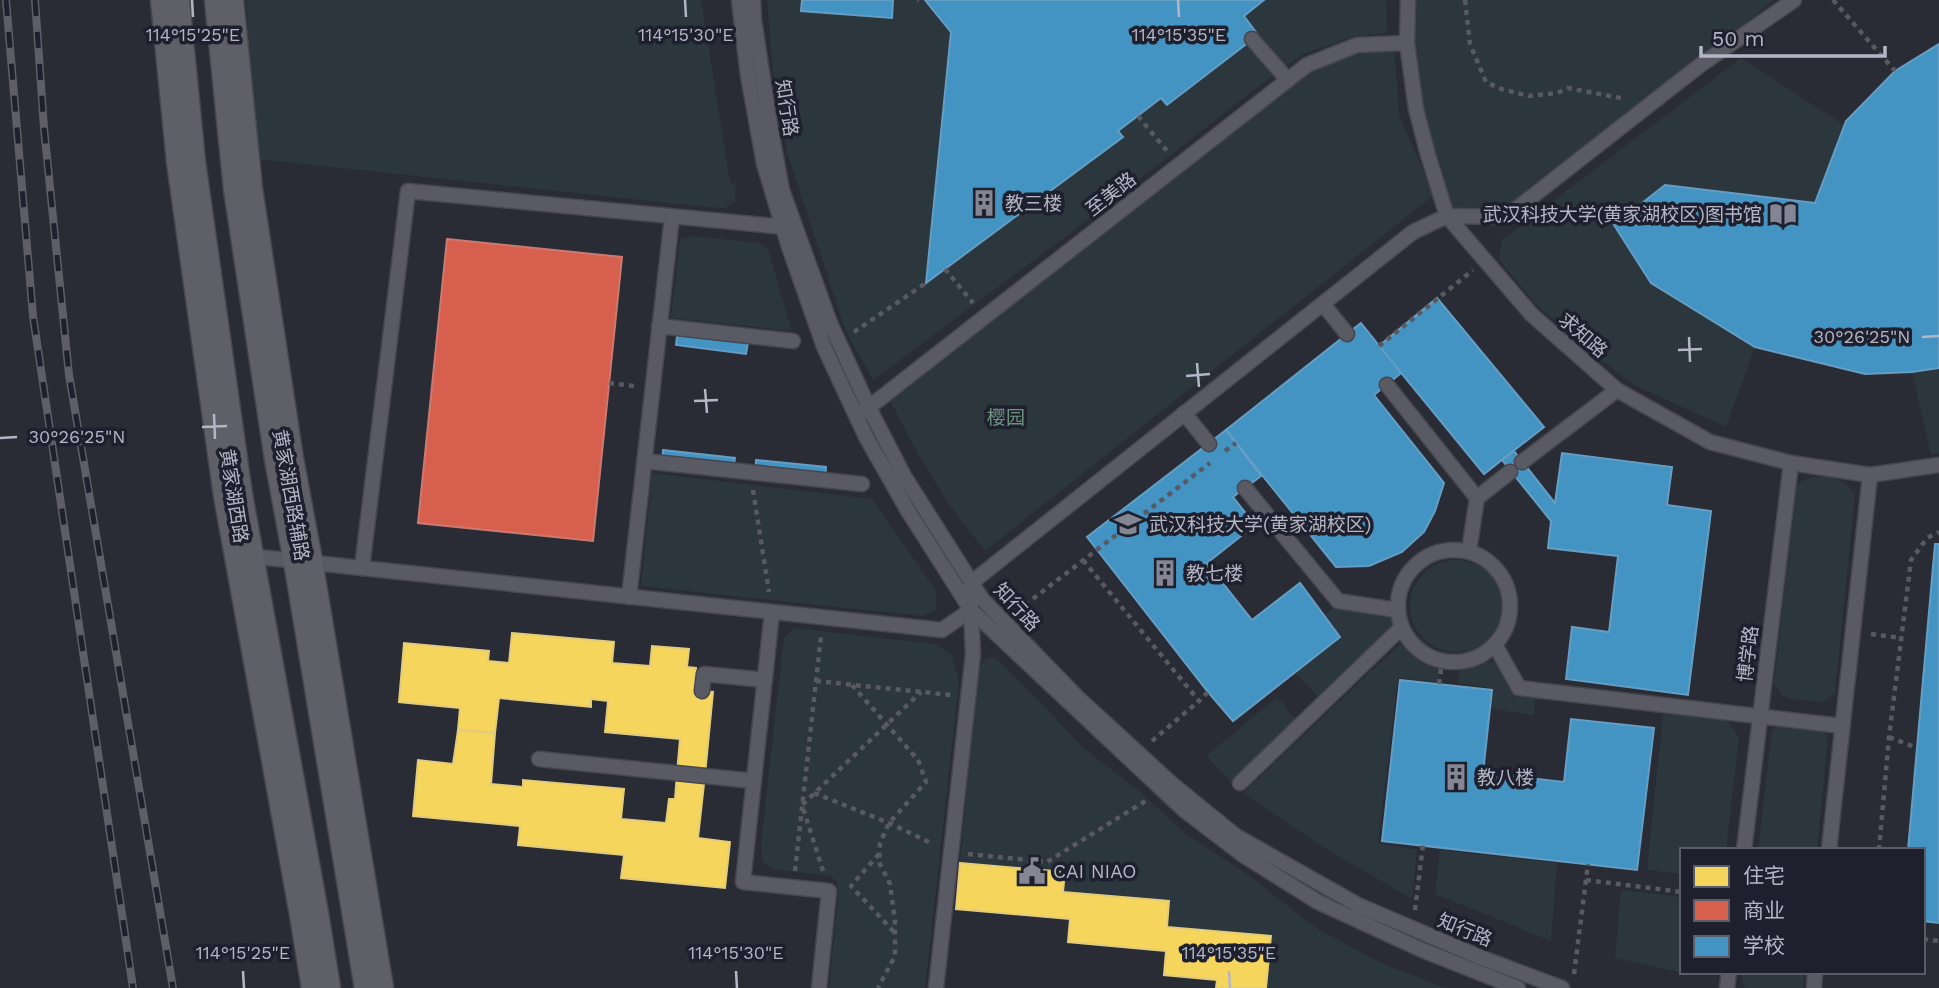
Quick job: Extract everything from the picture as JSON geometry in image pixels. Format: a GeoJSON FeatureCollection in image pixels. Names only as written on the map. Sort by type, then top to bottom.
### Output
{"type":"FeatureCollection","features":[{"type":"Feature","properties":{"kind":"main road","name":"黄家湖西路"},"geometry":{"type":"LineString","coordinates":[[170,0],[186,162],[233,495],[321,988]]}},
{"type":"Feature","properties":{"kind":"main road","name":"黄家湖西路"},"geometry":{"type":"LineString","coordinates":[[189,0],[209,215],[235,404],[335,988]]}},
{"type":"Feature","properties":{"kind":"main road","name":"黄家湖西路辅路"},"geometry":{"type":"LineString","coordinates":[[224,0],[243,189],[284,459],[374,988]]}},
{"type":"Feature","properties":{"kind":"lane","name":"知行路"},"geometry":{"type":"LineString","coordinates":[[739,0],[748,76],[764,164],[839,343],[863,413],[908,511],[971,610],[1184,810],[1243,855],[1318,902],[1422,950],[1518,988]]}},
{"type":"Feature","properties":{"kind":"lane","name":"知行路"},"geometry":{"type":"LineString","coordinates":[[753,0],[770,125],[789,227],[824,347],[982,599],[1077,697],[1172,784],[1236,836],[1359,905],[1412,929],[1562,988]]}},
{"type":"Feature","properties":{"kind":"lane","name":"求知路"},"geometry":{"type":"LineString","coordinates":[[1408,0],[1407,43],[1416,109],[1447,216],[1532,315],[1617,390],[1710,442],[1791,463],[1870,475],[1939,465]]}},
{"type":"Feature","properties":{"kind":"lane"},"geometry":{"type":"LineString","coordinates":[[936,988],[973,654],[971,583],[1413,232],[1447,216],[1506,217],[1699,66],[1794,0]]}},
{"type":"Feature","properties":{"kind":"lane"},"geometry":{"type":"LineString","coordinates":[[1252,39],[1288,80]]}},
{"type":"Feature","properties":{"kind":"lane","name":"至美路"},"geometry":{"type":"LineString","coordinates":[[863,413],[1307,65],[1357,45],[1407,43]]}},
{"type":"Feature","properties":{"kind":"lane"},"geometry":{"type":"LineString","coordinates":[[362,568],[408,191],[789,227]]}},
{"type":"Feature","properties":{"kind":"lane"},"geometry":{"type":"LineString","coordinates":[[629,597],[672,217]]}},
{"type":"Feature","properties":{"kind":"lane"},"geometry":{"type":"LineString","coordinates":[[1323,304],[1347,334]]}},
{"type":"Feature","properties":{"kind":"lane"},"geometry":{"type":"LineString","coordinates":[[659,326],[793,341]]}},
{"type":"Feature","properties":{"kind":"lane"},"geometry":{"type":"LineString","coordinates":[[1387,385],[1477,498]]}},
{"type":"Feature","properties":{"kind":"lane"},"geometry":{"type":"LineString","coordinates":[[1469,551],[1477,498],[1617,390]]}},
{"type":"Feature","properties":{"kind":"lane"},"geometry":{"type":"LineString","coordinates":[[1184,413],[1209,444]]}},
{"type":"Feature","properties":{"kind":"lane"},"geometry":{"type":"LineString","coordinates":[[644,461],[862,484]]}},
{"type":"Feature","properties":{"kind":"lane","name":"博学路"},"geometry":{"type":"LineString","coordinates":[[1744,848],[1791,463]]}},
{"type":"Feature","properties":{"kind":"lane"},"geometry":{"type":"LineString","coordinates":[[1829,848],[1870,475]]}},
{"type":"Feature","properties":{"kind":"lane"},"geometry":{"type":"LineString","coordinates":[[1245,488],[1338,601],[1397,610]]}},
{"type":"Feature","properties":{"kind":"lane"},"geometry":{"type":"LineString","coordinates":[[1451,549],[1469,551],[1487,560],[1500,573],[1509,591],[1511,610],[1506,629],[1495,645],[1480,657],[1461,662],[1442,662],[1425,655],[1411,643],[1401,628],[1397,610],[1399,593],[1406,576],[1418,563],[1433,553],[1451,549]]}},
{"type":"Feature","properties":{"kind":"lane"},"geometry":{"type":"LineString","coordinates":[[259,556],[942,630],[971,610]]}},
{"type":"Feature","properties":{"kind":"lane"},"geometry":{"type":"LineString","coordinates":[[772,612],[743,882],[829,891],[819,988]]}},
{"type":"Feature","properties":{"kind":"lane"},"geometry":{"type":"LineString","coordinates":[[1240,783],[1401,628]]}},
{"type":"Feature","properties":{"kind":"lane"},"geometry":{"type":"LineString","coordinates":[[1495,645],[1519,688],[1842,726]]}},
{"type":"Feature","properties":{"kind":"lane"},"geometry":{"type":"LineString","coordinates":[[702,691],[704,674],[765,680]]}},
{"type":"Feature","properties":{"kind":"lane"},"geometry":{"type":"LineString","coordinates":[[539,759],[754,780]]}},
{"type":"Feature","properties":{"kind":"path"},"geometry":{"type":"LineString","coordinates":[[1465,0],[1469,44],[1486,82],[1501,89],[1530,96],[1557,93],[1568,88],[1650,105]]}},
{"type":"Feature","properties":{"kind":"path"},"geometry":{"type":"LineString","coordinates":[[1833,0],[1895,71]]}},
{"type":"Feature","properties":{"kind":"path"},"geometry":{"type":"LineString","coordinates":[[1138,116],[1178,165]]}},
{"type":"Feature","properties":{"kind":"path"},"geometry":{"type":"LineString","coordinates":[[1379,346],[1484,261]]}},
{"type":"Feature","properties":{"kind":"path"},"geometry":{"type":"LineString","coordinates":[[945,269],[985,317]]}},
{"type":"Feature","properties":{"kind":"path"},"geometry":{"type":"LineString","coordinates":[[839,343],[926,283]]}},
{"type":"Feature","properties":{"kind":"path"},"geometry":{"type":"LineString","coordinates":[[609,383],[653,388]]}},
{"type":"Feature","properties":{"kind":"path"},"geometry":{"type":"LineString","coordinates":[[1225,452],[1236,443]]}},
{"type":"Feature","properties":{"kind":"path"},"geometry":{"type":"LineString","coordinates":[[1003,622],[1214,460]]}},
{"type":"Feature","properties":{"kind":"path"},"geometry":{"type":"LineString","coordinates":[[751,472],[772,612]]}},
{"type":"Feature","properties":{"kind":"path"},"geometry":{"type":"LineString","coordinates":[[1879,848],[1889,737],[1911,560],[1927,538],[1939,533]]}},
{"type":"Feature","properties":{"kind":"path"},"geometry":{"type":"LineString","coordinates":[[1083,560],[1199,701]]}},
{"type":"Feature","properties":{"kind":"path"},"geometry":{"type":"LineString","coordinates":[[793,888],[824,618]]}},
{"type":"Feature","properties":{"kind":"path"},"geometry":{"type":"LineString","coordinates":[[1853,632],[1901,638]]}},
{"type":"Feature","properties":{"kind":"path"},"geometry":{"type":"LineString","coordinates":[[1439,684],[1442,662]]}},
{"type":"Feature","properties":{"kind":"path"},"geometry":{"type":"LineString","coordinates":[[816,681],[968,697]]}},
{"type":"Feature","properties":{"kind":"path"},"geometry":{"type":"LineString","coordinates":[[852,685],[918,760],[926,782],[889,823],[880,843],[879,862],[890,884],[895,956],[878,988]]}},
{"type":"Feature","properties":{"kind":"path"},"geometry":{"type":"LineString","coordinates":[[802,805],[921,692]]}},
{"type":"Feature","properties":{"kind":"path"},"geometry":{"type":"LineString","coordinates":[[1159,735],[1208,692]]}},
{"type":"Feature","properties":{"kind":"path"},"geometry":{"type":"LineString","coordinates":[[1889,737],[1917,748]]}},
{"type":"Feature","properties":{"kind":"path"},"geometry":{"type":"LineString","coordinates":[[814,793],[889,823],[951,853],[1046,862],[1163,790]]}},
{"type":"Feature","properties":{"kind":"path"},"geometry":{"type":"LineString","coordinates":[[802,805],[829,891]]}},
{"type":"Feature","properties":{"kind":"path"},"geometry":{"type":"LineString","coordinates":[[1412,929],[1423,845]]}},
{"type":"Feature","properties":{"kind":"path"},"geometry":{"type":"LineString","coordinates":[[879,853],[851,886],[895,933]]}},
{"type":"Feature","properties":{"kind":"path"},"geometry":{"type":"LineString","coordinates":[[1576,957],[1588,864]]}},
{"type":"Feature","properties":{"kind":"path"},"geometry":{"type":"LineString","coordinates":[[1586,880],[1680,892]]}},
{"type":"Feature","properties":{"kind":"green space"},"geometry":{"type":"Polygon","coordinates":[[[246,0],[701,0],[730,182],[736,186],[735,202],[725,208],[707,207],[257,159],[246,0]]]}},
{"type":"Feature","properties":{"kind":"green space"},"geometry":{"type":"Polygon","coordinates":[[[767,0],[1386,0],[1388,33],[1355,36],[1303,54],[1068,235],[873,380],[845,329],[788,156],[773,72],[767,0]]]}},
{"type":"Feature","properties":{"kind":"green space"},"geometry":{"type":"Polygon","coordinates":[[[1409,0],[1773,0],[1699,66],[1506,217],[1447,216],[1416,109],[1409,0]]]}},
{"type":"Feature","properties":{"kind":"green space","name":"樱园"},"geometry":{"type":"Polygon","coordinates":[[[1394,43],[1399,115],[1434,195],[985,551],[947,502],[887,395],[1307,65],[1357,45],[1394,43]]]}},
{"type":"Feature","properties":{"kind":"green space"},"geometry":{"type":"Polygon","coordinates":[[[1741,58],[1844,125],[1815,203],[1665,185],[1614,225],[1651,283],[1755,347],[1726,427],[1636,386],[1590,352],[1535,303],[1499,260],[1502,240],[1741,58]]]}},
{"type":"Feature","properties":{"kind":"green space"},"geometry":{"type":"Polygon","coordinates":[[[694,236],[759,243],[768,249],[792,331],[671,318],[680,239],[694,236]]]}},
{"type":"Feature","properties":{"kind":"green space"},"geometry":{"type":"Polygon","coordinates":[[[1939,368],[1939,453],[1931,455],[1912,372],[1939,368]]]}},
{"type":"Feature","properties":{"kind":"green space"},"geometry":{"type":"Polygon","coordinates":[[[652,473],[872,499],[936,591],[936,610],[922,616],[641,586],[652,473]]]}},
{"type":"Feature","properties":{"kind":"green space"},"geometry":{"type":"Polygon","coordinates":[[[1812,477],[1837,479],[1855,494],[1835,693],[1822,702],[1791,699],[1781,695],[1774,684],[1796,486],[1812,477]]]}},
{"type":"Feature","properties":{"kind":"green space"},"geometry":{"type":"Polygon","coordinates":[[[1456,560],[1474,563],[1489,573],[1499,588],[1502,606],[1499,624],[1489,639],[1474,649],[1456,652],[1438,649],[1423,639],[1413,624],[1410,606],[1413,588],[1423,573],[1438,563],[1456,560]]]}},
{"type":"Feature","properties":{"kind":"green space"},"geometry":{"type":"Polygon","coordinates":[[[1339,604],[1394,613],[1399,626],[1321,700],[1295,672],[1340,637],[1325,615],[1339,604]]]}},
{"type":"Feature","properties":{"kind":"green space"},"geometry":{"type":"Polygon","coordinates":[[[794,628],[935,644],[952,655],[959,682],[925,988],[829,988],[838,899],[837,882],[831,876],[772,869],[762,861],[761,842],[784,638],[794,628]]]}},
{"type":"Feature","properties":{"kind":"green space"},"geometry":{"type":"Polygon","coordinates":[[[1404,640],[1424,656],[1441,662],[1438,682],[1398,678],[1378,843],[1417,850],[1412,899],[1323,847],[1243,793],[1404,640]]]}},
{"type":"Feature","properties":{"kind":"green space"},"geometry":{"type":"Polygon","coordinates":[[[995,657],[1081,746],[1140,792],[1185,833],[1247,874],[1316,928],[1383,964],[1447,988],[1266,988],[1271,936],[1167,927],[1169,901],[1063,892],[1064,872],[960,863],[977,680],[984,661],[995,657]]]}},
{"type":"Feature","properties":{"kind":"green space"},"geometry":{"type":"Polygon","coordinates":[[[1490,662],[1499,665],[1518,692],[1535,698],[1534,715],[1491,709],[1493,688],[1458,683],[1460,667],[1490,662]]]}},
{"type":"Feature","properties":{"kind":"green space"},"geometry":{"type":"Polygon","coordinates":[[[1277,697],[1299,722],[1233,784],[1206,756],[1277,697]]]}},
{"type":"Feature","properties":{"kind":"green space"},"geometry":{"type":"Polygon","coordinates":[[[1663,714],[1724,719],[1739,738],[1726,848],[1680,848],[1680,874],[1647,870],[1663,714]]]}},
{"type":"Feature","properties":{"kind":"green space"},"geometry":{"type":"Polygon","coordinates":[[[1780,725],[1823,731],[1828,737],[1817,848],[1758,848],[1772,730],[1780,725]]]}},
{"type":"Feature","properties":{"kind":"green space"},"geometry":{"type":"Polygon","coordinates":[[[1440,850],[1557,863],[1551,941],[1435,894],[1440,850]]]}},
{"type":"Feature","properties":{"kind":"green space"},"geometry":{"type":"Polygon","coordinates":[[[1621,890],[1680,897],[1680,972],[1615,958],[1621,890]]]}},
{"type":"Feature","properties":{"kind":"green space"},"geometry":{"type":"Polygon","coordinates":[[[1743,974],[1805,974],[1803,988],[1745,988],[1743,974]]]}},
{"type":"Feature","properties":{"kind":"building: 住宅"},"geometry":{"type":"Polygon","coordinates":[[[512,633],[614,642],[612,663],[650,666],[652,646],[689,649],[687,667],[696,668],[694,690],[713,692],[705,775],[677,773],[680,739],[605,732],[608,701],[591,699],[591,707],[499,698],[495,733],[458,730],[460,708],[399,702],[404,643],[489,651],[488,661],[509,663],[512,633]]]}},
{"type":"Feature","properties":{"kind":"building: 住宅"},"geometry":{"type":"Polygon","coordinates":[[[458,730],[495,733],[491,784],[523,787],[523,780],[624,789],[621,819],[666,823],[669,799],[675,799],[677,773],[705,775],[698,838],[730,842],[725,888],[621,878],[624,855],[518,845],[520,826],[413,816],[418,760],[453,764],[458,730]]]}},
{"type":"Feature","properties":{"kind":"building: 住宅"},"geometry":{"type":"Polygon","coordinates":[[[960,863],[1065,872],[1063,892],[1169,901],[1167,927],[1271,936],[1266,988],[1216,988],[1217,980],[1164,975],[1166,951],[1068,942],[1070,919],[956,909],[960,863]]]}},
{"type":"Feature","properties":{"kind":"building: 商业"},"geometry":{"type":"Polygon","coordinates":[[[447,239],[622,257],[593,541],[418,523],[447,239]]]}},
{"type":"Feature","properties":{"kind":"building: 学校"},"geometry":{"type":"Polygon","coordinates":[[[802,0],[893,0],[892,18],[801,11],[802,0]]]}},
{"type":"Feature","properties":{"kind":"building: 学校","name":"教三楼"},"geometry":{"type":"Polygon","coordinates":[[[925,0],[1264,0],[1244,16],[1258,35],[1167,105],[1161,98],[1118,131],[1123,137],[926,283],[951,32],[925,0]]]}},
{"type":"Feature","properties":{"kind":"building: 学校","name":"武汉科技大学(黄家湖校区)图书馆"},"geometry":{"type":"Polygon","coordinates":[[[1939,44],[1939,368],[1865,374],[1755,347],[1651,283],[1614,225],[1665,185],[1815,203],[1846,121],[1895,71],[1939,44]]]}},
{"type":"Feature","properties":{"kind":"building: 学校"},"geometry":{"type":"Polygon","coordinates":[[[1437,298],[1544,427],[1484,474],[1379,346],[1437,298]]]}},
{"type":"Feature","properties":{"kind":"building: 学校"},"geometry":{"type":"Polygon","coordinates":[[[1361,323],[1401,373],[1374,395],[1444,483],[1435,511],[1424,532],[1402,552],[1369,566],[1336,567],[1226,430],[1361,323]]]}},
{"type":"Feature","properties":{"kind":"building: 学校"},"geometry":{"type":"Polygon","coordinates":[[[678,328],[749,336],[746,354],[676,345],[678,328]]]}},
{"type":"Feature","properties":{"kind":"building: 学校","name":"教七楼"},"geometry":{"type":"Polygon","coordinates":[[[1226,430],[1261,476],[1233,497],[1255,525],[1207,563],[1252,620],[1300,583],[1340,637],[1233,721],[1087,537],[1226,430]]]}},
{"type":"Feature","properties":{"kind":"building: 学校"},"geometry":{"type":"Polygon","coordinates":[[[663,450],[735,458],[733,471],[662,463],[663,450]]]}},
{"type":"Feature","properties":{"kind":"building: 学校"},"geometry":{"type":"Polygon","coordinates":[[[1514,451],[1555,503],[1562,453],[1672,467],[1667,505],[1711,511],[1688,695],[1566,679],[1572,627],[1609,632],[1618,556],[1548,548],[1551,521],[1502,460],[1514,451]]]}},
{"type":"Feature","properties":{"kind":"building: 学校"},"geometry":{"type":"Polygon","coordinates":[[[756,460],[826,467],[825,480],[755,473],[756,460]]]}},
{"type":"Feature","properties":{"kind":"building: 学校"},"geometry":{"type":"Polygon","coordinates":[[[1935,544],[1939,544],[1939,923],[1925,921],[1925,848],[1908,848],[1935,544]]]}},
{"type":"Feature","properties":{"kind":"building: 学校","name":"教八楼"},"geometry":{"type":"Polygon","coordinates":[[[1400,680],[1492,690],[1483,773],[1564,782],[1571,719],[1654,728],[1637,870],[1382,841],[1400,680]]]}},
{"type":"Feature","properties":{"kind":"railway"},"geometry":{"type":"LineString","coordinates":[[6,0],[33,316],[133,988]]}},
{"type":"Feature","properties":{"kind":"railway"},"geometry":{"type":"LineString","coordinates":[[35,0],[44,128],[69,375],[173,988]]}},
{"type":"Feature","properties":{"kind":"place","name":"教三楼"},"geometry":{"type":"Point","coordinates":[984,203]}},
{"type":"Feature","properties":{"kind":"place","name":"武汉科技大学(黄家湖校区)图书馆"},"geometry":{"type":"Point","coordinates":[1783,214]}},
{"type":"Feature","properties":{"kind":"place","name":"武汉科技大学(黄家湖校区)"},"geometry":{"type":"Point","coordinates":[1128,524]}},
{"type":"Feature","properties":{"kind":"place","name":"教七楼"},"geometry":{"type":"Point","coordinates":[1165,573]}},
{"type":"Feature","properties":{"kind":"place","name":"教八楼"},"geometry":{"type":"Point","coordinates":[1456,777]}},
{"type":"Feature","properties":{"kind":"place","name":"CAI NIAO"},"geometry":{"type":"Point","coordinates":[1032,871]}}]}
